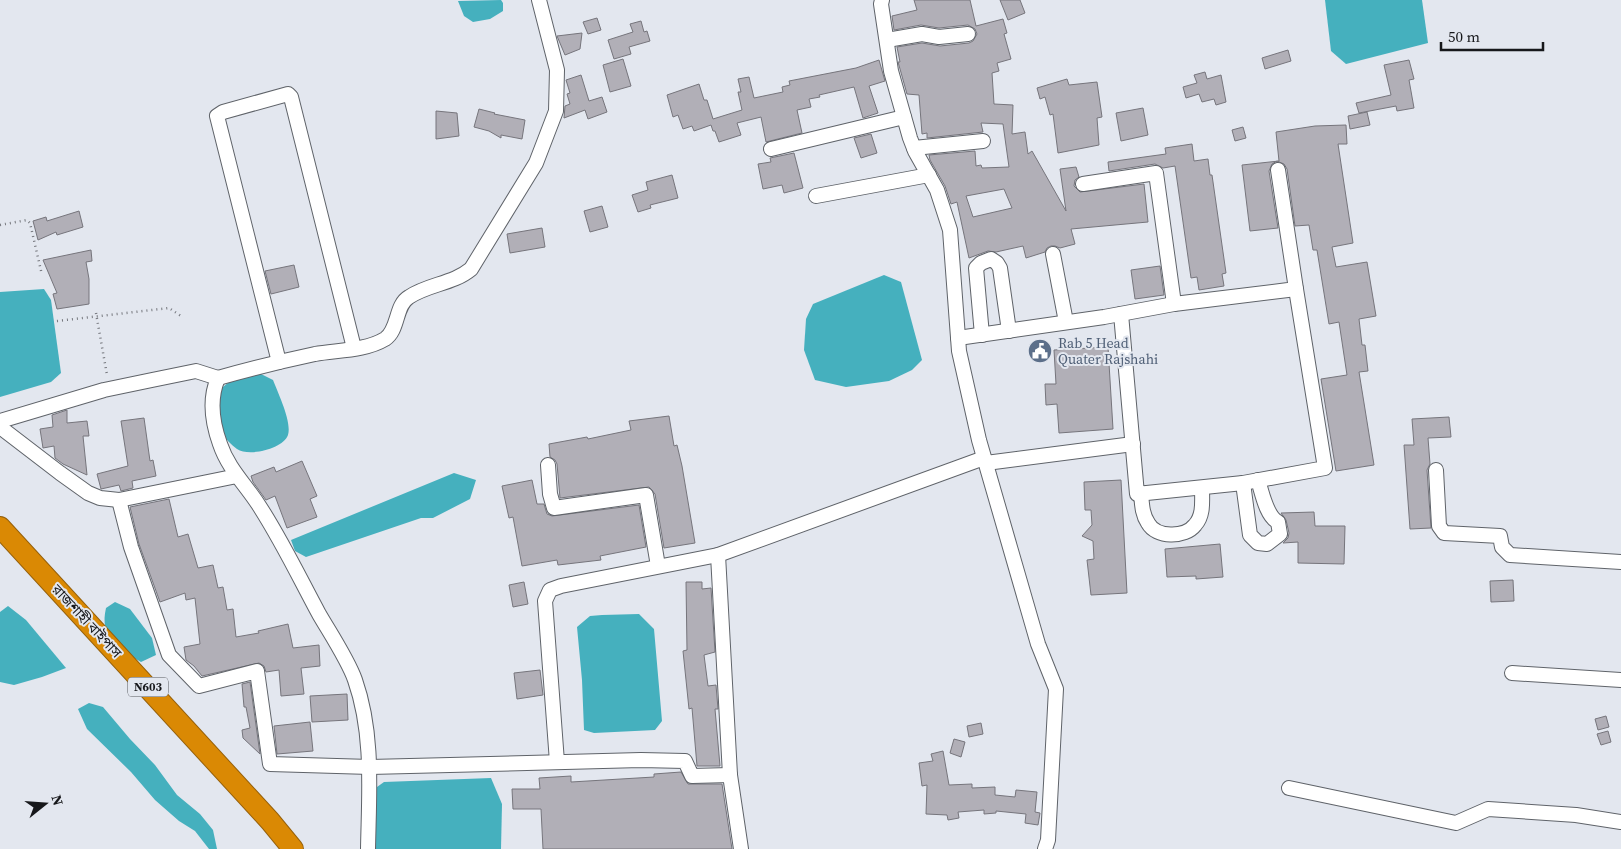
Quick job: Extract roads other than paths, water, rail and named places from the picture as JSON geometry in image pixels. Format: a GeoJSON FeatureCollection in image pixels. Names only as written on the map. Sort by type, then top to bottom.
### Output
{"type":"FeatureCollection","features":[{"type":"Feature","properties":{"kind":"highway","name":"রাজশাহী বাইপাস"},"geometry":{"type":"LineString","coordinates":[[0,527],[270,821],[293,849]]}},
{"type":"Feature","properties":{"kind":"street"},"geometry":{"type":"LineString","coordinates":[[0,421],[109,389],[196,371],[218,378],[279,362],[375,344],[387,338],[403,303],[410,296],[461,276],[471,269],[536,163],[556,111],[557,70],[539,0]]}},
{"type":"Feature","properties":{"kind":"street"},"geometry":{"type":"LineString","coordinates":[[882,0],[891,71],[904,117],[914,148],[938,190],[950,230],[959,351],[985,460],[1038,644],[1056,689],[1048,840],[1045,849]]}},
{"type":"Feature","properties":{"kind":"street"},"geometry":{"type":"LineString","coordinates":[[887,40],[922,34],[939,37],[968,34]]}},
{"type":"Feature","properties":{"kind":"street"},"geometry":{"type":"LineString","coordinates":[[279,362],[217,116],[223,112],[288,94],[291,97],[354,348]]}},
{"type":"Feature","properties":{"kind":"street"},"geometry":{"type":"LineString","coordinates":[[771,149],[904,117]]}},
{"type":"Feature","properties":{"kind":"street"},"geometry":{"type":"LineString","coordinates":[[914,148],[983,141]]}},
{"type":"Feature","properties":{"kind":"street"},"geometry":{"type":"LineString","coordinates":[[1121,314],[1137,494],[1243,483],[1325,468],[1278,170]]}},
{"type":"Feature","properties":{"kind":"street"},"geometry":{"type":"LineString","coordinates":[[1083,184],[1156,173],[1174,304]]}},
{"type":"Feature","properties":{"kind":"street"},"geometry":{"type":"LineString","coordinates":[[816,196],[929,175]]}},
{"type":"Feature","properties":{"kind":"street"},"geometry":{"type":"LineString","coordinates":[[1053,254],[1066,322]]}},
{"type":"Feature","properties":{"kind":"street"},"geometry":{"type":"LineString","coordinates":[[982,335],[976,268],[981,263],[991,259],[1000,268],[1008,331]]}},
{"type":"Feature","properties":{"kind":"street"},"geometry":{"type":"LineString","coordinates":[[958,338],[1121,314],[1174,304],[1296,289]]}},
{"type":"Feature","properties":{"kind":"street"},"geometry":{"type":"LineString","coordinates":[[218,378],[212,394],[212,412],[219,443],[227,462],[257,502],[279,539],[354,678],[362,705],[370,767],[368,849]]}},
{"type":"Feature","properties":{"kind":"street"},"geometry":{"type":"LineString","coordinates":[[0,427],[88,493],[100,498],[119,500],[237,476]]}},
{"type":"Feature","properties":{"kind":"street"},"geometry":{"type":"LineString","coordinates":[[557,762],[545,601],[550,590],[561,586],[718,555],[985,460],[1133,444]]}},
{"type":"Feature","properties":{"kind":"street"},"geometry":{"type":"LineString","coordinates":[[548,465],[550,494],[554,508],[646,495],[658,566]]}},
{"type":"Feature","properties":{"kind":"street"},"geometry":{"type":"LineString","coordinates":[[1436,470],[1440,526],[1444,533],[1500,536],[1502,547],[1510,555],[1621,562]]}},
{"type":"Feature","properties":{"kind":"street"},"geometry":{"type":"LineString","coordinates":[[1243,483],[1250,535],[1258,543],[1268,544],[1280,534],[1278,522],[1270,515],[1258,480]]}},
{"type":"Feature","properties":{"kind":"street"},"geometry":{"type":"LineString","coordinates":[[1141,494],[1142,510],[1148,525],[1158,533],[1175,535],[1194,527],[1200,517],[1202,488]]}},
{"type":"Feature","properties":{"kind":"street"},"geometry":{"type":"LineString","coordinates":[[119,500],[131,547],[169,655],[199,686],[256,672],[270,764],[370,767],[641,760],[685,761],[692,776],[730,775]]}},
{"type":"Feature","properties":{"kind":"street"},"geometry":{"type":"LineString","coordinates":[[718,555],[730,775],[741,849]]}},
{"type":"Feature","properties":{"kind":"street"},"geometry":{"type":"LineString","coordinates":[[1512,674],[1621,680]]}},
{"type":"Feature","properties":{"kind":"street"},"geometry":{"type":"LineString","coordinates":[[1289,788],[1456,822],[1488,809],[1576,815],[1621,822]]}},
{"type":"Feature","properties":{"kind":"water"},"geometry":{"type":"Polygon","coordinates":[[[501,0],[503,11],[490,19],[473,22],[464,16],[458,1],[501,0]]]}},
{"type":"Feature","properties":{"kind":"water"},"geometry":{"type":"Polygon","coordinates":[[[1325,0],[1422,0],[1428,43],[1346,64],[1331,51],[1325,0]]]}},
{"type":"Feature","properties":{"kind":"water"},"geometry":{"type":"Polygon","coordinates":[[[884,275],[901,282],[922,360],[912,370],[889,381],[846,387],[815,380],[804,350],[806,319],[813,304],[884,275]]]}},
{"type":"Feature","properties":{"kind":"water"},"geometry":{"type":"Polygon","coordinates":[[[44,289],[51,300],[61,373],[51,382],[0,397],[0,292],[44,289]]]}},
{"type":"Feature","properties":{"kind":"water"},"geometry":{"type":"Polygon","coordinates":[[[257,372],[273,380],[286,415],[289,429],[288,435],[285,440],[273,448],[257,452],[242,451],[237,449],[220,433],[218,391],[234,378],[257,372]]]}},
{"type":"Feature","properties":{"kind":"water"},"geometry":{"type":"Polygon","coordinates":[[[454,473],[476,480],[470,499],[433,518],[421,518],[306,557],[295,551],[291,540],[454,473]]]}},
{"type":"Feature","properties":{"kind":"water"},"geometry":{"type":"Polygon","coordinates":[[[115,602],[130,609],[152,638],[156,655],[141,662],[112,641],[105,627],[105,618],[106,608],[115,602]]]}},
{"type":"Feature","properties":{"kind":"water"},"geometry":{"type":"Polygon","coordinates":[[[8,606],[26,620],[66,668],[14,685],[0,682],[0,612],[8,606]]]}},
{"type":"Feature","properties":{"kind":"water"},"geometry":{"type":"Polygon","coordinates":[[[639,614],[654,629],[662,721],[655,730],[594,733],[584,730],[577,627],[590,616],[639,614]]]}},
{"type":"Feature","properties":{"kind":"water"},"geometry":{"type":"Polygon","coordinates":[[[89,703],[103,707],[155,765],[177,795],[200,814],[213,830],[217,849],[209,849],[195,831],[179,821],[155,800],[131,772],[87,729],[78,709],[89,703]]]}},
{"type":"Feature","properties":{"kind":"water"},"geometry":{"type":"Polygon","coordinates":[[[491,778],[502,804],[501,849],[370,849],[370,792],[384,782],[491,778]]]}},
{"type":"Feature","properties":{"kind":"place","name":"Rab 5 Head Quater Rajshahi"},"geometry":{"type":"Point","coordinates":[1040,351]}}]}
